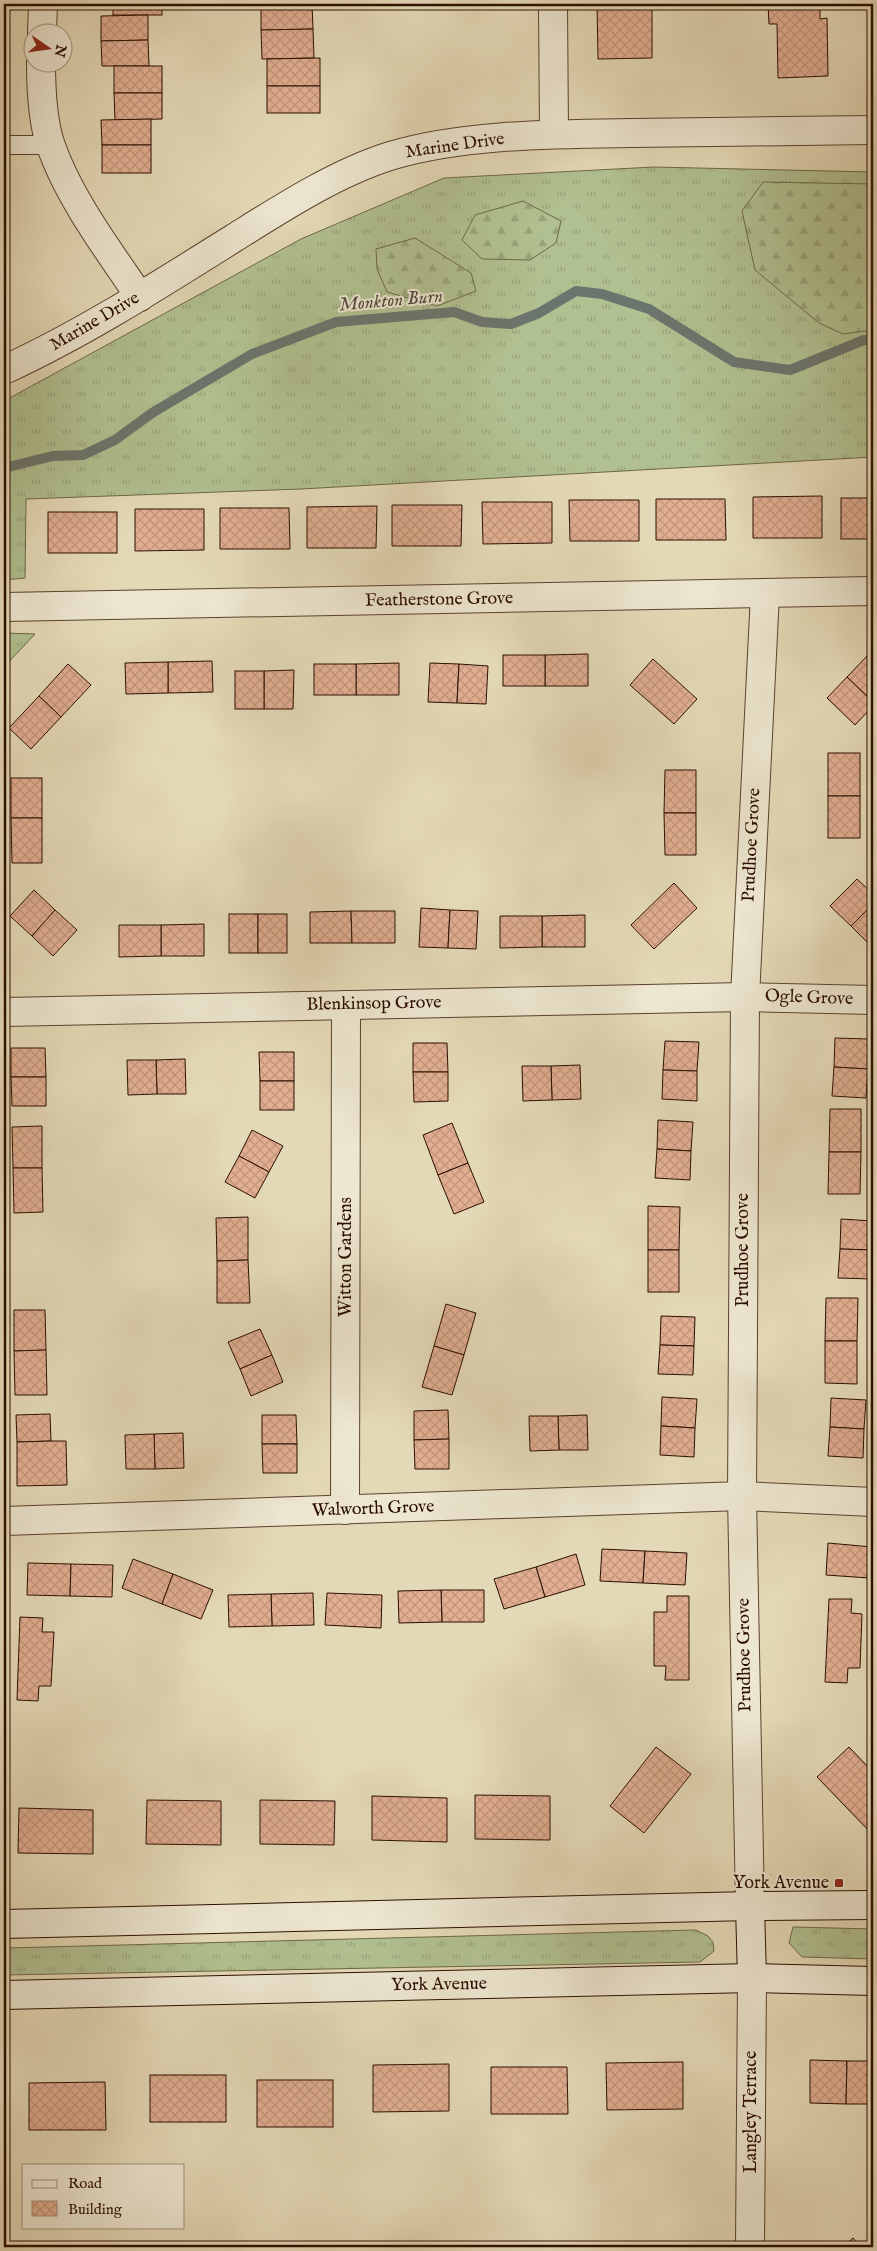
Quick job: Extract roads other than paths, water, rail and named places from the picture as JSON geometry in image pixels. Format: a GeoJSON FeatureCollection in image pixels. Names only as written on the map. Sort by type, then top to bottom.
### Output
{"type":"FeatureCollection","features":[{"type":"Feature","properties":{"kind":"street"},"geometry":{"type":"LineString","coordinates":[[42,22],[43,4]]}},
{"type":"Feature","properties":{"kind":"street"},"geometry":{"type":"LineString","coordinates":[[553,4],[554,134]]}},
{"type":"Feature","properties":{"kind":"street"},"geometry":{"type":"LineString","coordinates":[[42,72],[41,91],[50,145],[77,201],[140,297]]}},
{"type":"Feature","properties":{"kind":"street","name":"Marine Drive"},"geometry":{"type":"LineString","coordinates":[[4,370],[48,350],[140,297],[289,205],[340,177],[390,156],[448,143],[554,134],[873,130]]}},
{"type":"Feature","properties":{"kind":"street","name":"Featherstone Grove"},"geometry":{"type":"LineString","coordinates":[[4,607],[873,592]]}},
{"type":"Feature","properties":{"kind":"street","name":"Prudhoe Grove"},"geometry":{"type":"LineString","coordinates":[[752,1978],[742,1496],[745,997],[765,594]]}},
{"type":"Feature","properties":{"kind":"street","name":"Ogle Grove"},"geometry":{"type":"LineString","coordinates":[[745,997],[873,1000]]}},
{"type":"Feature","properties":{"kind":"street","name":"Blenkinsop Grove"},"geometry":{"type":"LineString","coordinates":[[4,1012],[745,997]]}},
{"type":"Feature","properties":{"kind":"street","name":"Witton Gardens"},"geometry":{"type":"LineString","coordinates":[[345,1510],[346,1005]]}},
{"type":"Feature","properties":{"kind":"street","name":"Walworth Grove"},"geometry":{"type":"LineString","coordinates":[[4,1521],[742,1496],[873,1502]]}},
{"type":"Feature","properties":{"kind":"street"},"geometry":{"type":"LineString","coordinates":[[4,1924],[750,1906],[873,1906]]}},
{"type":"Feature","properties":{"kind":"street","name":"York Avenue"},"geometry":{"type":"LineString","coordinates":[[4,1995],[752,1978],[873,1981]]}},
{"type":"Feature","properties":{"kind":"street","name":"Langley Terrace"},"geometry":{"type":"LineString","coordinates":[[750,2247],[752,1978]]}},
{"type":"Feature","properties":{"kind":"lane"},"geometry":{"type":"LineString","coordinates":[[4,145],[50,145]]}},
{"type":"Feature","properties":{"kind":"waterway","name":"Monkton Burn"},"geometry":{"type":"LineString","coordinates":[[4,468],[53,456],[83,455],[115,440],[152,413],[252,354],[336,322],[454,312],[482,322],[511,324],[539,313],[576,291],[602,294],[649,309],[734,362],[790,370],[864,340],[873,340]]}},
{"type":"Feature","properties":{"kind":"place","name":"York Avenue"},"geometry":{"type":"Point","coordinates":[839,1883]}}]}
